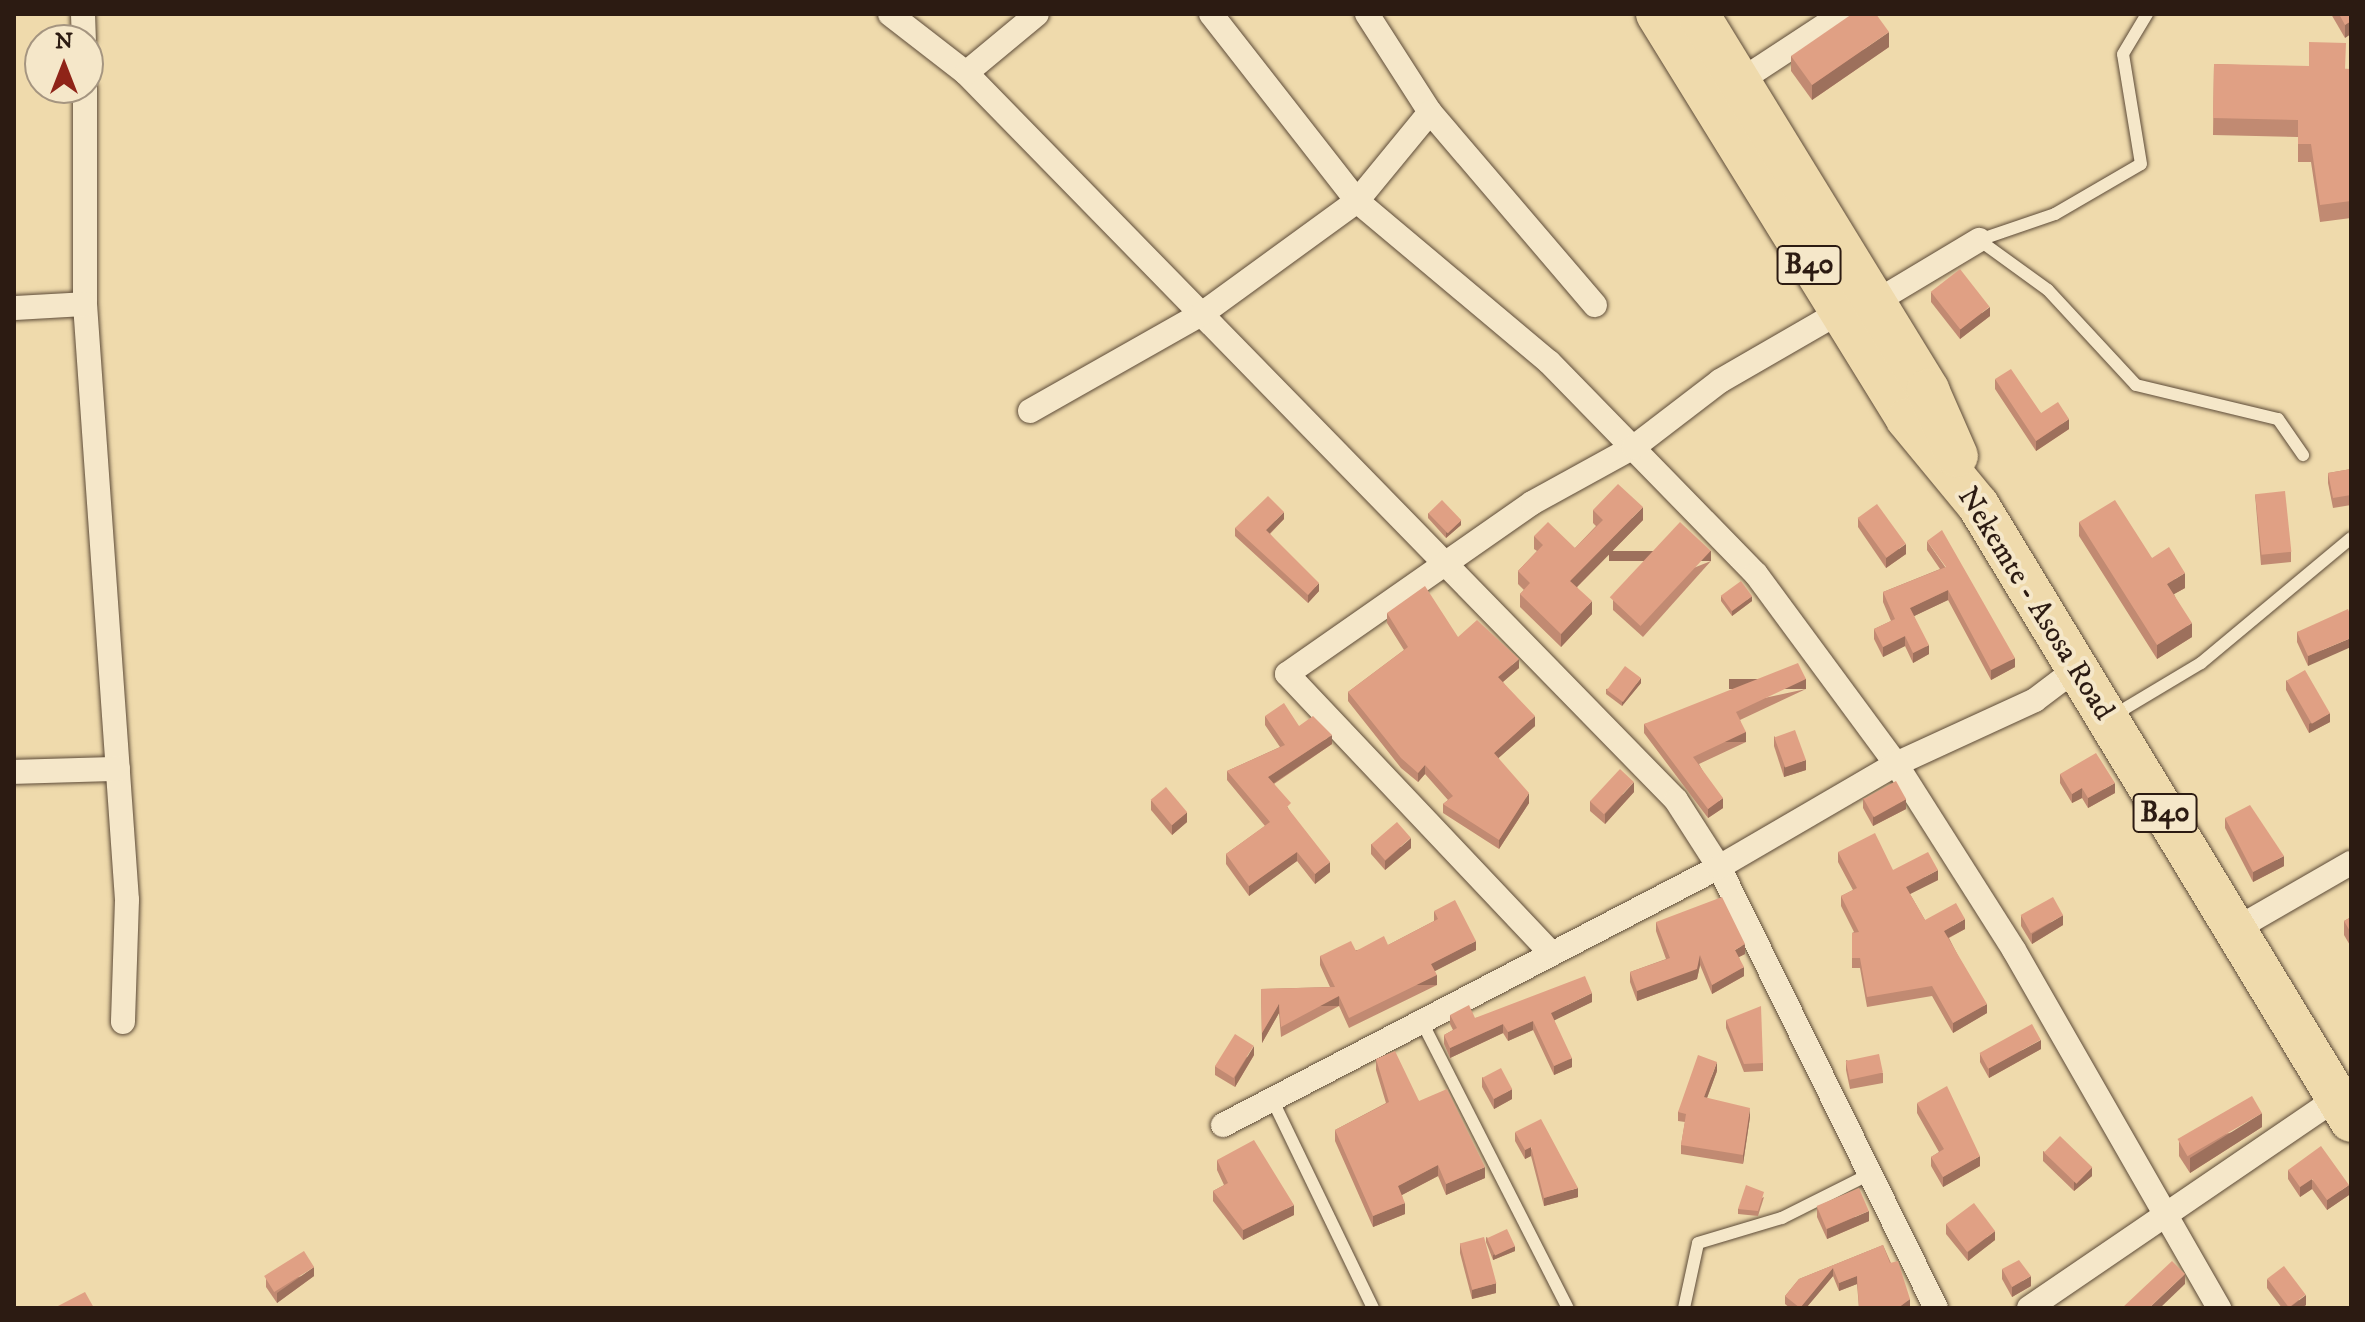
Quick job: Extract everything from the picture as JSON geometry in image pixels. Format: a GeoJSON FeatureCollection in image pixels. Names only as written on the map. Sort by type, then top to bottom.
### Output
{"type":"FeatureCollection","features":[{"type":"Feature","properties":{"kind":"highway","name":"B40"},"geometry":{"type":"LineString","coordinates":[[1657,14],[1855,308]]}},
{"type":"Feature","properties":{"kind":"highway","name":"B40"},"geometry":{"type":"LineString","coordinates":[[1698,14],[1740,81],[1855,308]]}},
{"type":"Feature","properties":{"kind":"highway","name":"Nekemte - Asosa Road"},"geometry":{"type":"LineString","coordinates":[[1855,308],[1928,390],[1978,505],[2344,1110]]}},
{"type":"Feature","properties":{"kind":"street"},"geometry":{"type":"LineString","coordinates":[[890,14],[966,73],[1203,313],[1442,564],[1585,701],[1676,800],[1719,867],[1936,1308]]}},
{"type":"Feature","properties":{"kind":"street"},"geometry":{"type":"LineString","coordinates":[[966,73],[1037,14]]}},
{"type":"Feature","properties":{"kind":"street"},"geometry":{"type":"LineString","coordinates":[[1211,14],[1357,201],[1549,362],[1756,574],[1896,764],[2172,1217],[2219,1308]]}},
{"type":"Feature","properties":{"kind":"street"},"geometry":{"type":"LineString","coordinates":[[1367,14],[1430,112],[1595,305]]}},
{"type":"Feature","properties":{"kind":"street"},"geometry":{"type":"LineString","coordinates":[[1740,81],[1842,14]]}},
{"type":"Feature","properties":{"kind":"street"},"geometry":{"type":"LineString","coordinates":[[85,104],[85,304],[127,900],[123,1022]]}},
{"type":"Feature","properties":{"kind":"street"},"geometry":{"type":"LineString","coordinates":[[1030,411],[1203,313],[1357,201],[1430,112]]}},
{"type":"Feature","properties":{"kind":"street"},"geometry":{"type":"LineString","coordinates":[[1551,953],[1287,674],[1442,564],[1634,447],[1720,381],[1979,240]]}},
{"type":"Feature","properties":{"kind":"street"},"geometry":{"type":"LineString","coordinates":[[14,308],[85,304]]}},
{"type":"Feature","properties":{"kind":"street"},"geometry":{"type":"LineString","coordinates":[[1223,1125],[1271,1097],[1719,867],[1896,764],[2035,700],[2076,669]]}},
{"type":"Feature","properties":{"kind":"street"},"geometry":{"type":"LineString","coordinates":[[14,772],[118,769]]}},
{"type":"Feature","properties":{"kind":"street"},"geometry":{"type":"LineString","coordinates":[[2236,929],[2351,863]]}},
{"type":"Feature","properties":{"kind":"street"},"geometry":{"type":"LineString","coordinates":[[2029,1308],[2344,1110]]}},
{"type":"Feature","properties":{"kind":"lane"},"geometry":{"type":"LineString","coordinates":[[1979,240],[2055,214],[2141,164],[2123,54],[2147,14]]}},
{"type":"Feature","properties":{"kind":"lane"},"geometry":{"type":"LineString","coordinates":[[1979,240],[2048,290],[2136,385],[2278,419],[2303,455]]}},
{"type":"Feature","properties":{"kind":"lane"},"geometry":{"type":"LineString","coordinates":[[2107,719],[2201,663],[2351,538]]}},
{"type":"Feature","properties":{"kind":"lane"},"geometry":{"type":"LineString","coordinates":[[1421,1020],[1568,1308]]}},
{"type":"Feature","properties":{"kind":"lane"},"geometry":{"type":"LineString","coordinates":[[1271,1097],[1373,1308]]}},
{"type":"Feature","properties":{"kind":"lane"},"geometry":{"type":"LineString","coordinates":[[1684,1308],[1698,1243],[1782,1218],[1870,1174]]}},
{"type":"Feature","properties":{"kind":"building"},"geometry":{"type":"Polygon","coordinates":[[[1852,14],[1876,14],[1889,32],[1812,85],[1791,56],[1852,14]]]}},
{"type":"Feature","properties":{"kind":"building"},"geometry":{"type":"Polygon","coordinates":[[[2339,14],[2351,14],[2351,21],[2345,25],[2339,14]]]}},
{"type":"Feature","properties":{"kind":"building"},"geometry":{"type":"Polygon","coordinates":[[[2309,42],[2346,43],[2345,69],[2351,69],[2351,201],[2320,205],[2311,144],[2298,144],[2298,120],[2213,118],[2214,64],[2309,66],[2309,42]]]}},
{"type":"Feature","properties":{"kind":"building"},"geometry":{"type":"Polygon","coordinates":[[[1960,269],[1990,307],[1960,330],[1931,292],[1960,269]]]}},
{"type":"Feature","properties":{"kind":"building"},"geometry":{"type":"Polygon","coordinates":[[[2011,369],[2041,413],[2058,402],[2069,419],[2036,441],[1995,379],[2011,369]]]}},
{"type":"Feature","properties":{"kind":"building"},"geometry":{"type":"Polygon","coordinates":[[[2351,469],[2351,495],[2333,498],[2328,473],[2351,469]]]}},
{"type":"Feature","properties":{"kind":"building"},"geometry":{"type":"Polygon","coordinates":[[[1618,484],[1643,507],[1570,581],[1592,601],[1561,634],[1520,594],[1530,583],[1518,571],[1543,545],[1534,536],[1548,522],[1575,548],[1603,520],[1593,510],[1618,484]]]}},
{"type":"Feature","properties":{"kind":"building"},"geometry":{"type":"Polygon","coordinates":[[[2285,491],[2291,552],[2262,555],[2255,494],[2285,491]]]}},
{"type":"Feature","properties":{"kind":"building"},"geometry":{"type":"Polygon","coordinates":[[[1268,496],[1284,512],[1266,530],[1319,583],[1308,595],[1235,528],[1268,496]]]}},
{"type":"Feature","properties":{"kind":"building"},"geometry":{"type":"Polygon","coordinates":[[[1442,500],[1461,520],[1448,533],[1428,513],[1442,500]]]}},
{"type":"Feature","properties":{"kind":"building"},"geometry":{"type":"Polygon","coordinates":[[[2115,500],[2152,558],[2169,547],[2185,573],[2167,584],[2192,623],[2157,645],[2079,522],[2115,500]]]}},
{"type":"Feature","properties":{"kind":"building"},"geometry":{"type":"Polygon","coordinates":[[[1877,504],[1906,544],[1886,558],[1858,518],[1877,504]]]}},
{"type":"Feature","properties":{"kind":"building"},"geometry":{"type":"Polygon","coordinates":[[[1680,522],[1711,551],[1640,626],[1610,597],[1680,522]]]}},
{"type":"Feature","properties":{"kind":"building"},"geometry":{"type":"Polygon","coordinates":[[[1942,530],[2015,658],[1991,670],[1948,590],[1910,608],[1929,645],[1913,653],[1905,636],[1883,647],[1874,629],[1895,619],[1883,592],[1946,567],[1927,541],[1942,530]]]}},
{"type":"Feature","properties":{"kind":"building"},"geometry":{"type":"Polygon","coordinates":[[[1741,581],[1752,596],[1732,611],[1721,596],[1741,581]]]}},
{"type":"Feature","properties":{"kind":"building"},"geometry":{"type":"Polygon","coordinates":[[[1425,586],[1458,637],[1477,620],[1519,659],[1498,677],[1535,716],[1494,753],[1529,793],[1499,840],[1443,804],[1453,796],[1425,765],[1418,773],[1401,758],[1348,692],[1408,647],[1387,613],[1425,586]]]}},
{"type":"Feature","properties":{"kind":"building"},"geometry":{"type":"Polygon","coordinates":[[[2348,609],[2351,638],[2308,656],[2297,632],[2348,609]]]}},
{"type":"Feature","properties":{"kind":"building"},"geometry":{"type":"Polygon","coordinates":[[[1798,663],[1806,679],[1736,712],[1746,732],[1693,757],[1723,798],[1708,809],[1644,724],[1798,663]]]}},
{"type":"Feature","properties":{"kind":"building"},"geometry":{"type":"Polygon","coordinates":[[[1625,666],[1641,678],[1623,702],[1607,690],[1625,666]]]}},
{"type":"Feature","properties":{"kind":"building"},"geometry":{"type":"Polygon","coordinates":[[[2305,670],[2330,713],[2312,724],[2287,681],[2305,670]]]}},
{"type":"Feature","properties":{"kind":"building"},"geometry":{"type":"Polygon","coordinates":[[[1284,703],[1299,726],[1313,716],[1332,735],[1268,777],[1291,803],[1287,807],[1330,862],[1315,874],[1297,852],[1249,886],[1226,854],[1270,822],[1227,771],[1285,745],[1265,716],[1284,703]]]}},
{"type":"Feature","properties":{"kind":"building"},"geometry":{"type":"Polygon","coordinates":[[[1795,730],[1806,760],[1785,768],[1774,738],[1795,730]]]}},
{"type":"Feature","properties":{"kind":"building"},"geometry":{"type":"Polygon","coordinates":[[[2096,753],[2115,783],[2088,798],[2082,788],[2072,794],[2060,774],[2096,753]]]}},
{"type":"Feature","properties":{"kind":"building"},"geometry":{"type":"Polygon","coordinates":[[[1620,769],[1634,782],[1604,814],[1590,801],[1620,769]]]}},
{"type":"Feature","properties":{"kind":"building"},"geometry":{"type":"Polygon","coordinates":[[[1896,781],[1906,799],[1874,817],[1864,799],[1896,781]]]}},
{"type":"Feature","properties":{"kind":"building"},"geometry":{"type":"Polygon","coordinates":[[[1166,787],[1187,812],[1172,825],[1151,800],[1166,787]]]}},
{"type":"Feature","properties":{"kind":"building"},"geometry":{"type":"Polygon","coordinates":[[[2250,805],[2284,856],[2253,872],[2225,818],[2250,805]]]}},
{"type":"Feature","properties":{"kind":"building"},"geometry":{"type":"Polygon","coordinates":[[[1397,822],[1411,838],[1385,860],[1371,844],[1397,822]]]}},
{"type":"Feature","properties":{"kind":"building"},"geometry":{"type":"Polygon","coordinates":[[[1875,833],[1893,870],[1928,852],[1938,870],[1906,887],[1925,920],[1956,903],[1965,919],[1944,931],[1987,1004],[1953,1023],[1932,986],[1867,997],[1860,958],[1852,958],[1852,933],[1859,932],[1841,896],[1857,888],[1838,852],[1875,833]]]}},
{"type":"Feature","properties":{"kind":"building"},"geometry":{"type":"Polygon","coordinates":[[[1722,897],[1745,944],[1735,950],[1744,967],[1712,985],[1700,955],[1697,969],[1637,991],[1630,972],[1670,958],[1656,922],[1722,897]]]}},
{"type":"Feature","properties":{"kind":"building"},"geometry":{"type":"Polygon","coordinates":[[[2053,897],[2063,915],[2031,933],[2021,915],[2053,897]]]}},
{"type":"Feature","properties":{"kind":"building"},"geometry":{"type":"Polygon","coordinates":[[[1455,900],[1476,941],[1431,964],[1437,975],[1349,1018],[1339,996],[1281,1027],[1279,1004],[1262,1033],[1261,989],[1335,987],[1320,956],[1351,941],[1356,951],[1384,936],[1388,945],[1438,919],[1434,911],[1455,900]]]}},
{"type":"Feature","properties":{"kind":"building"},"geometry":{"type":"Polygon","coordinates":[[[2351,917],[2351,933],[2344,921],[2351,917]]]}},
{"type":"Feature","properties":{"kind":"building"},"geometry":{"type":"Polygon","coordinates":[[[1585,976],[1592,993],[1551,1013],[1572,1058],[1554,1066],[1533,1021],[1508,1032],[1503,1024],[1450,1048],[1444,1035],[1457,1028],[1450,1015],[1469,1005],[1475,1018],[1585,976]]]}},
{"type":"Feature","properties":{"kind":"building"},"geometry":{"type":"Polygon","coordinates":[[[1761,1006],[1763,1063],[1744,1064],[1726,1020],[1761,1006]]]}},
{"type":"Feature","properties":{"kind":"building"},"geometry":{"type":"Polygon","coordinates":[[[2032,1024],[2041,1040],[1988,1069],[1980,1053],[2032,1024]]]}},
{"type":"Feature","properties":{"kind":"building"},"geometry":{"type":"Polygon","coordinates":[[[1235,1034],[1254,1046],[1234,1078],[1215,1066],[1235,1034]]]}},
{"type":"Feature","properties":{"kind":"building"},"geometry":{"type":"Polygon","coordinates":[[[1395,1051],[1419,1101],[1447,1089],[1485,1167],[1446,1184],[1438,1165],[1398,1186],[1405,1203],[1373,1216],[1335,1130],[1389,1102],[1376,1059],[1395,1051]]]}},
{"type":"Feature","properties":{"kind":"building"},"geometry":{"type":"Polygon","coordinates":[[[1879,1054],[1883,1073],[1850,1080],[1846,1061],[1879,1054]]]}},
{"type":"Feature","properties":{"kind":"building"},"geometry":{"type":"Polygon","coordinates":[[[1698,1055],[1717,1062],[1704,1097],[1750,1108],[1743,1155],[1681,1145],[1686,1114],[1678,1112],[1698,1055]]]}},
{"type":"Feature","properties":{"kind":"building"},"geometry":{"type":"Polygon","coordinates":[[[1501,1068],[1512,1089],[1494,1099],[1482,1078],[1501,1068]]]}},
{"type":"Feature","properties":{"kind":"building"},"geometry":{"type":"Polygon","coordinates":[[[1947,1086],[1980,1156],[1943,1177],[1931,1157],[1944,1149],[1917,1103],[1947,1086]]]}},
{"type":"Feature","properties":{"kind":"building"},"geometry":{"type":"Polygon","coordinates":[[[2252,1096],[2262,1113],[2188,1156],[2178,1139],[2252,1096]]]}},
{"type":"Feature","properties":{"kind":"building"},"geometry":{"type":"Polygon","coordinates":[[[1541,1119],[1578,1188],[1544,1198],[1531,1147],[1525,1150],[1515,1132],[1541,1119]]]}},
{"type":"Feature","properties":{"kind":"building"},"geometry":{"type":"Polygon","coordinates":[[[2060,1136],[2092,1167],[2076,1184],[2044,1153],[2060,1136]]]}},
{"type":"Feature","properties":{"kind":"building"},"geometry":{"type":"Polygon","coordinates":[[[1254,1140],[1294,1205],[1243,1230],[1213,1191],[1228,1183],[1217,1160],[1254,1140]]]}},
{"type":"Feature","properties":{"kind":"building"},"geometry":{"type":"Polygon","coordinates":[[[2321,1146],[2349,1185],[2327,1200],[2312,1179],[2300,1187],[2288,1170],[2321,1146]]]}},
{"type":"Feature","properties":{"kind":"building"},"geometry":{"type":"Polygon","coordinates":[[[1746,1185],[1764,1192],[1758,1211],[1738,1209],[1746,1185]]]}},
{"type":"Feature","properties":{"kind":"building"},"geometry":{"type":"Polygon","coordinates":[[[1859,1188],[1869,1211],[1826,1229],[1817,1206],[1859,1188]]]}},
{"type":"Feature","properties":{"kind":"building"},"geometry":{"type":"Polygon","coordinates":[[[1974,1203],[1995,1231],[1967,1252],[1946,1224],[1974,1203]]]}},
{"type":"Feature","properties":{"kind":"building"},"geometry":{"type":"Polygon","coordinates":[[[1507,1229],[1515,1246],[1495,1256],[1487,1238],[1507,1229]]]}},
{"type":"Feature","properties":{"kind":"building"},"geometry":{"type":"Polygon","coordinates":[[[1484,1237],[1496,1283],[1472,1290],[1460,1243],[1484,1237]]]}},
{"type":"Feature","properties":{"kind":"building"},"geometry":{"type":"Polygon","coordinates":[[[1883,1245],[1890,1263],[1898,1261],[1910,1299],[1898,1308],[1859,1308],[1857,1276],[1839,1283],[1833,1268],[1800,1308],[1785,1296],[1799,1279],[1883,1245]]]}},
{"type":"Feature","properties":{"kind":"building"},"geometry":{"type":"Polygon","coordinates":[[[304,1251],[314,1267],[274,1292],[264,1276],[304,1251]]]}},
{"type":"Feature","properties":{"kind":"building"},"geometry":{"type":"Polygon","coordinates":[[[2019,1260],[2031,1276],[2012,1287],[2002,1269],[2019,1260]]]}},
{"type":"Feature","properties":{"kind":"building"},"geometry":{"type":"Polygon","coordinates":[[[2172,1261],[2185,1274],[2149,1308],[2122,1308],[2172,1261]]]}},
{"type":"Feature","properties":{"kind":"building"},"geometry":{"type":"Polygon","coordinates":[[[2284,1266],[2306,1295],[2289,1307],[2267,1279],[2284,1266]]]}},
{"type":"Feature","properties":{"kind":"building"},"geometry":{"type":"Polygon","coordinates":[[[85,1292],[94,1308],[59,1308],[58,1306],[85,1292]]]}}]}
